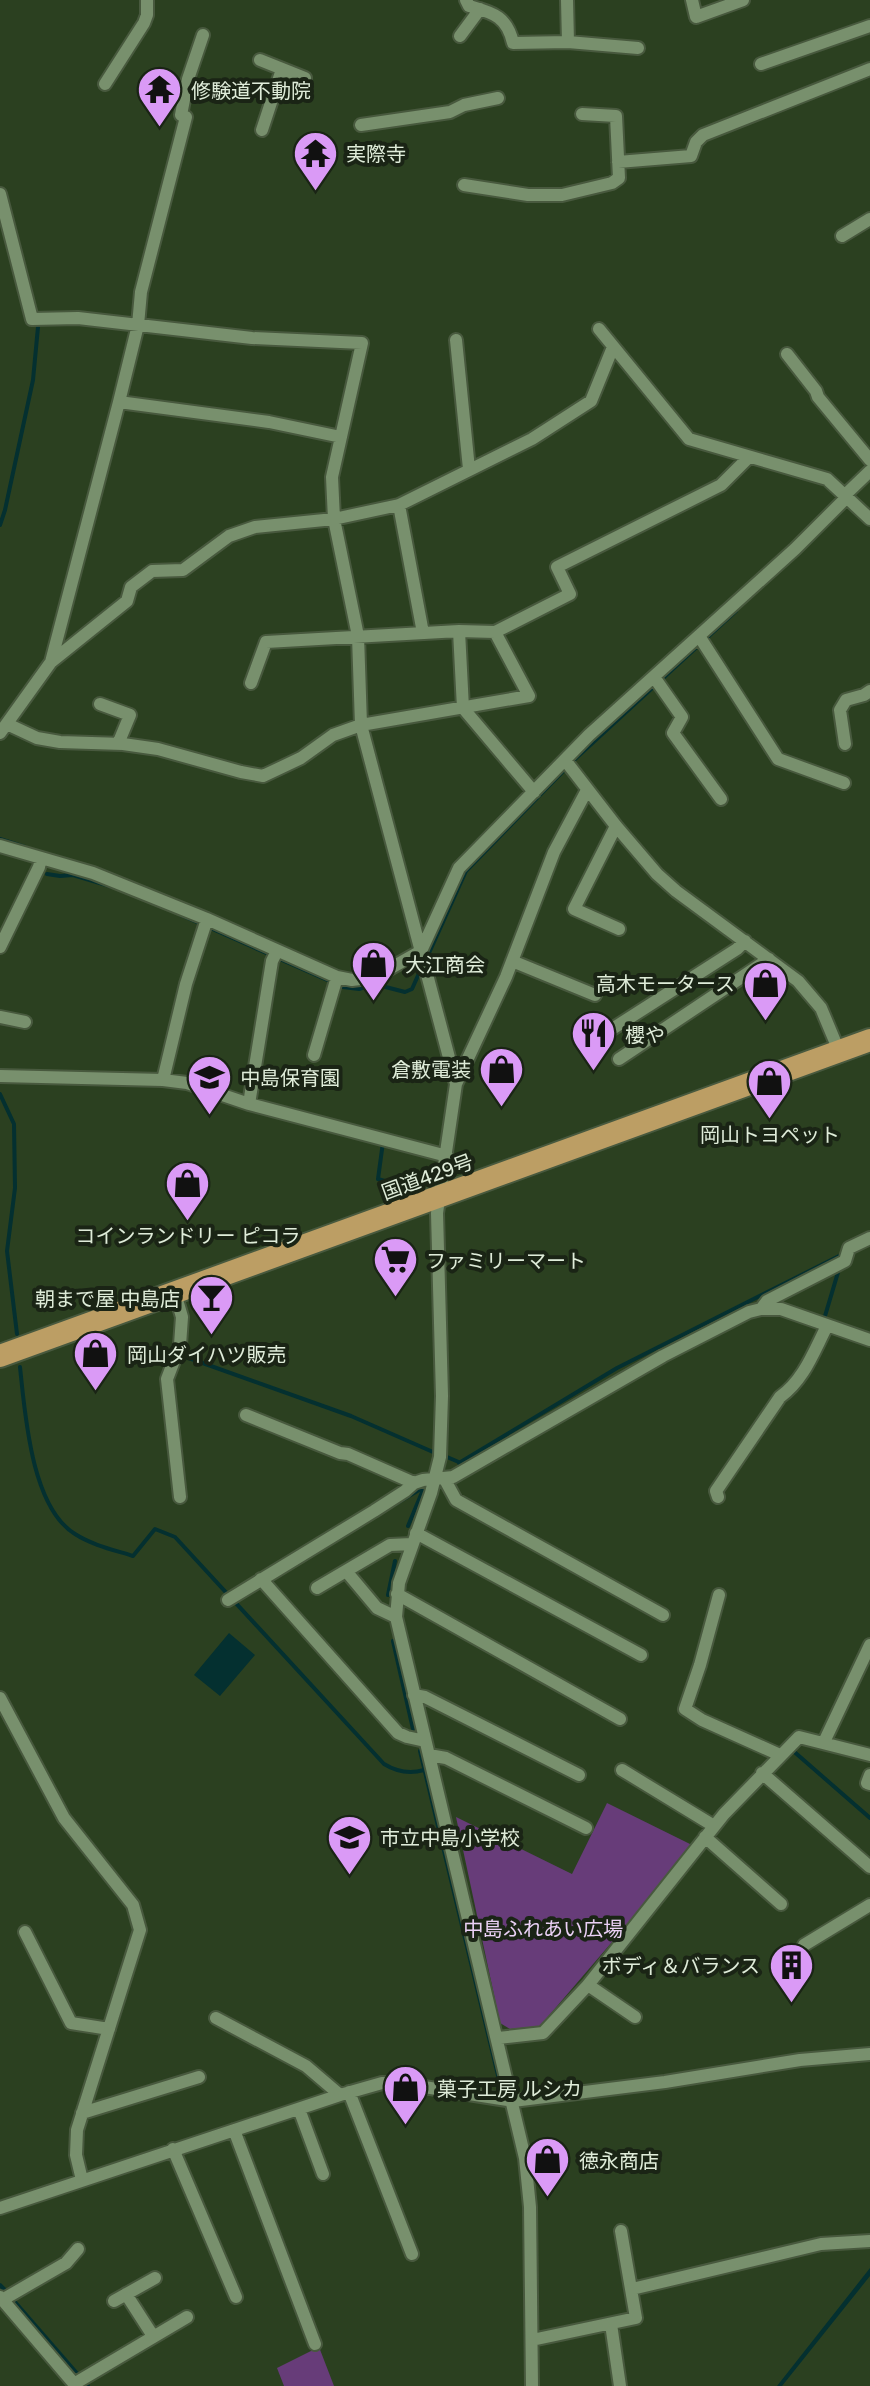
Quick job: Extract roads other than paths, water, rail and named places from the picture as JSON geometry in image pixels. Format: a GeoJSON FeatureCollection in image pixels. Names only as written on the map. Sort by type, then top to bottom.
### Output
{"type":"FeatureCollection","features":[{"type":"Feature","properties":{"kind":"highway","name":"国道429号"},"geometry":{"type":"LineString","coordinates":[[0,1356],[870,1040]]}},
{"type":"Feature","properties":{"kind":"street"},"geometry":{"type":"LineString","coordinates":[[105,84],[144,23],[147,0]]}},
{"type":"Feature","properties":{"kind":"street"},"geometry":{"type":"LineString","coordinates":[[466,0],[469,6],[493,13],[504,21],[513,43],[568,42],[638,48]]}},
{"type":"Feature","properties":{"kind":"street"},"geometry":{"type":"LineString","coordinates":[[567,0],[568,42]]}},
{"type":"Feature","properties":{"kind":"street"},"geometry":{"type":"LineString","coordinates":[[692,0],[696,17],[743,0]]}},
{"type":"Feature","properties":{"kind":"street"},"geometry":{"type":"LineString","coordinates":[[460,36],[480,9]]}},
{"type":"Feature","properties":{"kind":"street"},"geometry":{"type":"LineString","coordinates":[[761,64],[870,26]]}},
{"type":"Feature","properties":{"kind":"street"},"geometry":{"type":"LineString","coordinates":[[51,662],[138,325],[141,292],[184,116],[188,79],[203,35]]}},
{"type":"Feature","properties":{"kind":"street"},"geometry":{"type":"LineString","coordinates":[[260,60],[305,78]]}},
{"type":"Feature","properties":{"kind":"street"},"geometry":{"type":"LineString","coordinates":[[262,130],[282,69]]}},
{"type":"Feature","properties":{"kind":"street"},"geometry":{"type":"LineString","coordinates":[[618,162],[691,156],[696,142],[703,135],[870,69]]}},
{"type":"Feature","properties":{"kind":"street"},"geometry":{"type":"LineString","coordinates":[[361,125],[450,112],[464,105],[498,98]]}},
{"type":"Feature","properties":{"kind":"street"},"geometry":{"type":"LineString","coordinates":[[464,185],[528,195],[562,195],[612,183],[619,178],[616,116],[582,114]]}},
{"type":"Feature","properties":{"kind":"street"},"geometry":{"type":"LineString","coordinates":[[0,194],[32,319],[78,318],[252,338],[362,343],[332,477],[334,519],[358,636],[361,725],[456,1084]]}},
{"type":"Feature","properties":{"kind":"street"},"geometry":{"type":"LineString","coordinates":[[842,236],[870,219]]}},
{"type":"Feature","properties":{"kind":"street"},"geometry":{"type":"LineString","coordinates":[[599,329],[689,439],[827,479],[870,519]]}},
{"type":"Feature","properties":{"kind":"street"},"geometry":{"type":"LineString","coordinates":[[456,340],[469,469]]}},
{"type":"Feature","properties":{"kind":"street"},"geometry":{"type":"LineString","coordinates":[[495,632],[529,696],[361,725],[333,735],[301,758],[263,776],[158,749],[60,742],[3,728],[51,662],[127,601],[131,587],[152,571],[183,570],[229,536],[255,527],[334,519],[399,505],[532,439],[591,401],[613,347]]}},
{"type":"Feature","properties":{"kind":"street"},"geometry":{"type":"LineString","coordinates":[[787,354],[870,460]]}},
{"type":"Feature","properties":{"kind":"street"},"geometry":{"type":"LineString","coordinates":[[119,402],[269,422],[341,437]]}},
{"type":"Feature","properties":{"kind":"street"},"geometry":{"type":"LineString","coordinates":[[251,683],[266,642],[459,631],[495,632],[570,594],[557,567],[721,485],[749,457]]}},
{"type":"Feature","properties":{"kind":"street"},"geometry":{"type":"LineString","coordinates":[[0,846],[93,873],[335,981],[375,977],[389,971],[421,951],[459,868],[534,792],[568,764],[805,540],[870,471]]}},
{"type":"Feature","properties":{"kind":"street"},"geometry":{"type":"LineString","coordinates":[[399,505],[423,633]]}},
{"type":"Feature","properties":{"kind":"street"},"geometry":{"type":"LineString","coordinates":[[459,631],[463,708],[534,792]]}},
{"type":"Feature","properties":{"kind":"street"},"geometry":{"type":"LineString","coordinates":[[701,639],[778,759],[844,783]]}},
{"type":"Feature","properties":{"kind":"street"},"geometry":{"type":"LineString","coordinates":[[656,680],[682,717],[673,733],[721,799]]}},
{"type":"Feature","properties":{"kind":"street"},"geometry":{"type":"LineString","coordinates":[[845,744],[840,710],[846,700],[870,691]]}},
{"type":"Feature","properties":{"kind":"street"},"geometry":{"type":"LineString","coordinates":[[100,704],[130,715],[118,744]]}},
{"type":"Feature","properties":{"kind":"street"},"geometry":{"type":"LineString","coordinates":[[568,764],[657,874],[798,981],[821,1008],[839,1051]]}},
{"type":"Feature","properties":{"kind":"street"},"geometry":{"type":"LineString","coordinates":[[532,2386],[530,2207],[525,2158],[396,1617],[397,1594],[414,1539],[440,1478],[437,1213],[456,1084],[512,961],[554,852],[587,790]]}},
{"type":"Feature","properties":{"kind":"street"},"geometry":{"type":"LineString","coordinates":[[616,826],[574,909],[619,929]]}},
{"type":"Feature","properties":{"kind":"street"},"geometry":{"type":"LineString","coordinates":[[0,947],[41,858]]}},
{"type":"Feature","properties":{"kind":"street"},"geometry":{"type":"LineString","coordinates":[[163,1080],[186,984],[205,923]]}},
{"type":"Feature","properties":{"kind":"street"},"geometry":{"type":"LineString","coordinates":[[609,1031],[745,941]]}},
{"type":"Feature","properties":{"kind":"street"},"geometry":{"type":"LineString","coordinates":[[249,1104],[275,955]]}},
{"type":"Feature","properties":{"kind":"street"},"geometry":{"type":"LineString","coordinates":[[619,1059],[769,959]]}},
{"type":"Feature","properties":{"kind":"street"},"geometry":{"type":"LineString","coordinates":[[512,961],[595,995]]}},
{"type":"Feature","properties":{"kind":"street"},"geometry":{"type":"LineString","coordinates":[[314,1055],[335,981]]}},
{"type":"Feature","properties":{"kind":"street"},"geometry":{"type":"LineString","coordinates":[[0,1017],[25,1022]]}},
{"type":"Feature","properties":{"kind":"street"},"geometry":{"type":"LineString","coordinates":[[0,1076],[163,1080],[201,1087],[249,1104],[447,1156]]}},
{"type":"Feature","properties":{"kind":"street"},"geometry":{"type":"LineString","coordinates":[[761,1309],[767,1301],[845,1261],[849,1248],[870,1238]]}},
{"type":"Feature","properties":{"kind":"street"},"geometry":{"type":"LineString","coordinates":[[175,1293],[182,1317],[180,1345],[167,1379],[180,1497]]}},
{"type":"Feature","properties":{"kind":"street"},"geometry":{"type":"LineString","coordinates":[[231,1598],[263,1582],[414,1483],[453,1477],[663,1356],[738,1317],[761,1309],[781,1309],[870,1340]]}},
{"type":"Feature","properties":{"kind":"street"},"geometry":{"type":"LineString","coordinates":[[718,1497],[716,1491],[780,1397],[789,1391],[806,1367],[827,1326]]}},
{"type":"Feature","properties":{"kind":"street"},"geometry":{"type":"LineString","coordinates":[[246,1415],[414,1483]]}},
{"type":"Feature","properties":{"kind":"street"},"geometry":{"type":"LineString","coordinates":[[440,1478],[456,1500],[663,1615]]}},
{"type":"Feature","properties":{"kind":"street"},"geometry":{"type":"LineString","coordinates":[[317,1588],[390,1545],[414,1539],[641,1655]]}},
{"type":"Feature","properties":{"kind":"street"},"geometry":{"type":"LineString","coordinates":[[346,1571],[377,1608],[396,1617]]}},
{"type":"Feature","properties":{"kind":"street"},"geometry":{"type":"LineString","coordinates":[[263,1582],[398,1733],[425,1741]]}},
{"type":"Feature","properties":{"kind":"street"},"geometry":{"type":"LineString","coordinates":[[397,1594],[620,1719]]}},
{"type":"Feature","properties":{"kind":"street"},"geometry":{"type":"LineString","coordinates":[[719,1595],[685,1709],[702,1720],[780,1755]]}},
{"type":"Feature","properties":{"kind":"street"},"geometry":{"type":"LineString","coordinates":[[824,1742],[870,1645]]}},
{"type":"Feature","properties":{"kind":"street"},"geometry":{"type":"LineString","coordinates":[[414,1695],[425,1697],[579,1775]]}},
{"type":"Feature","properties":{"kind":"street"},"geometry":{"type":"LineString","coordinates":[[0,1698],[64,1818],[133,1905],[140,1930],[82,2113],[76,2142],[82,2180]]}},
{"type":"Feature","properties":{"kind":"street"},"geometry":{"type":"LineString","coordinates":[[498,2038],[543,2033],[588,1985],[714,1826],[766,1777],[780,1755],[799,1737],[870,1755]]}},
{"type":"Feature","properties":{"kind":"street"},"geometry":{"type":"LineString","coordinates":[[429,1755],[446,1758],[586,1828]]}},
{"type":"Feature","properties":{"kind":"street"},"geometry":{"type":"LineString","coordinates":[[622,1770],[714,1826]]}},
{"type":"Feature","properties":{"kind":"street"},"geometry":{"type":"LineString","coordinates":[[870,1775],[867,1783],[870,1784]]}},
{"type":"Feature","properties":{"kind":"street"},"geometry":{"type":"LineString","coordinates":[[766,1777],[870,1867]]}},
{"type":"Feature","properties":{"kind":"street"},"geometry":{"type":"LineString","coordinates":[[705,1837],[781,1904]]}},
{"type":"Feature","properties":{"kind":"street"},"geometry":{"type":"LineString","coordinates":[[804,1945],[870,1905]]}},
{"type":"Feature","properties":{"kind":"street"},"geometry":{"type":"LineString","coordinates":[[25,1932],[71,2023],[109,2029]]}},
{"type":"Feature","properties":{"kind":"street"},"geometry":{"type":"LineString","coordinates":[[588,1985],[635,2017]]}},
{"type":"Feature","properties":{"kind":"street"},"geometry":{"type":"LineString","coordinates":[[216,2018],[306,2066],[345,2093],[412,2254]]}},
{"type":"Feature","properties":{"kind":"street"},"geometry":{"type":"LineString","coordinates":[[0,2208],[382,2083],[513,2101],[665,2082],[800,2060],[870,2054]]}},
{"type":"Feature","properties":{"kind":"street"},"geometry":{"type":"LineString","coordinates":[[82,2113],[199,2077]]}},
{"type":"Feature","properties":{"kind":"street"},"geometry":{"type":"LineString","coordinates":[[299,2109],[323,2174]]}},
{"type":"Feature","properties":{"kind":"street"},"geometry":{"type":"LineString","coordinates":[[234,2130],[315,2344]]}},
{"type":"Feature","properties":{"kind":"street"},"geometry":{"type":"LineString","coordinates":[[173,2149],[236,2297]]}},
{"type":"Feature","properties":{"kind":"street"},"geometry":{"type":"LineString","coordinates":[[532,2340],[636,2318],[621,2231]]}},
{"type":"Feature","properties":{"kind":"street"},"geometry":{"type":"LineString","coordinates":[[632,2289],[821,2244],[870,2241]]}},
{"type":"Feature","properties":{"kind":"street"},"geometry":{"type":"LineString","coordinates":[[78,2249],[66,2263],[1,2298],[78,2381],[187,2317]]}},
{"type":"Feature","properties":{"kind":"street"},"geometry":{"type":"LineString","coordinates":[[114,2301],[155,2278]]}},
{"type":"Feature","properties":{"kind":"street"},"geometry":{"type":"LineString","coordinates":[[126,2294],[153,2336]]}},
{"type":"Feature","properties":{"kind":"street"},"geometry":{"type":"LineString","coordinates":[[611,2324],[620,2386]]}},
{"type":"Feature","properties":{"kind":"water"},"geometry":{"type":"Polygon","coordinates":[[[229,1633],[255,1655],[220,1696],[194,1675],[229,1633]]]}},
{"type":"Feature","properties":{"kind":"water"},"geometry":{"type":"Polygon","coordinates":[[[870,2268],[870,2276],[782,2386],[777,2386],[870,2268]]]}},
{"type":"Feature","properties":{"kind":"waterway"},"geometry":{"type":"LineString","coordinates":[[0,525],[33,380],[38,327]]}},
{"type":"Feature","properties":{"kind":"waterway"},"geometry":{"type":"LineString","coordinates":[[810,542],[847,504]]}},
{"type":"Feature","properties":{"kind":"waterway"},"geometry":{"type":"LineString","coordinates":[[429,953],[466,871],[575,759],[736,611]]}},
{"type":"Feature","properties":{"kind":"waterway"},"geometry":{"type":"LineString","coordinates":[[0,839],[25,847]]}},
{"type":"Feature","properties":{"kind":"waterway"},"geometry":{"type":"LineString","coordinates":[[47,874],[73,875],[113,887]]}},
{"type":"Feature","properties":{"kind":"waterway"},"geometry":{"type":"LineString","coordinates":[[181,915],[343,987],[359,989],[374,984],[405,992],[412,989],[420,971]]}},
{"type":"Feature","properties":{"kind":"waterway"},"geometry":{"type":"LineString","coordinates":[[0,1094],[14,1124],[15,1188],[7,1251],[17,1334]]}},
{"type":"Feature","properties":{"kind":"waterway"},"geometry":{"type":"LineString","coordinates":[[383,1142],[378,1179],[415,1190]]}},
{"type":"Feature","properties":{"kind":"waterway"},"geometry":{"type":"LineString","coordinates":[[459,1463],[617,1368],[843,1254]]}},
{"type":"Feature","properties":{"kind":"waterway"},"geometry":{"type":"LineString","coordinates":[[825,1316],[839,1269]]}},
{"type":"Feature","properties":{"kind":"waterway"},"geometry":{"type":"LineString","coordinates":[[183,1356],[351,1416],[433,1452]]}},
{"type":"Feature","properties":{"kind":"waterway"},"geometry":{"type":"LineString","coordinates":[[20,1367],[33,1458],[49,1503],[60,1521],[89,1541],[133,1556],[155,1529],[175,1537],[384,1764],[404,1772],[424,1770]]}},
{"type":"Feature","properties":{"kind":"waterway"},"geometry":{"type":"LineString","coordinates":[[447,1457],[461,1463]]}},
{"type":"Feature","properties":{"kind":"waterway"},"geometry":{"type":"LineString","coordinates":[[392,1506],[424,1487]]}},
{"type":"Feature","properties":{"kind":"waterway"},"geometry":{"type":"LineString","coordinates":[[408,1526],[423,1490]]}},
{"type":"Feature","properties":{"kind":"waterway"},"geometry":{"type":"LineString","coordinates":[[388,1595],[395,1561]]}},
{"type":"Feature","properties":{"kind":"waterway"},"geometry":{"type":"LineString","coordinates":[[393,1641],[413,1729]]}},
{"type":"Feature","properties":{"kind":"waterway"},"geometry":{"type":"LineString","coordinates":[[791,1749],[870,1818]]}},
{"type":"Feature","properties":{"kind":"waterway"},"geometry":{"type":"LineString","coordinates":[[420,1751],[502,2092]]}},
{"type":"Feature","properties":{"kind":"waterway"},"geometry":{"type":"LineString","coordinates":[[0,2285],[5,2290]]}},
{"type":"Feature","properties":{"kind":"waterway"},"geometry":{"type":"LineString","coordinates":[[15,2302],[88,2386]]}},
{"type":"Feature","properties":{"kind":"place","name":"修験道不動院"},"geometry":{"type":"Point","coordinates":[160,129]}},
{"type":"Feature","properties":{"kind":"place","name":"実際寺"},"geometry":{"type":"Point","coordinates":[315,192]}},
{"type":"Feature","properties":{"kind":"place","name":"大江商会"},"geometry":{"type":"Point","coordinates":[374,1003]}},
{"type":"Feature","properties":{"kind":"place","name":"高木モータース"},"geometry":{"type":"Point","coordinates":[766,1022]}},
{"type":"Feature","properties":{"kind":"place","name":"櫻や"},"geometry":{"type":"Point","coordinates":[594,1073]}},
{"type":"Feature","properties":{"kind":"place","name":"倉敷電装"},"geometry":{"type":"Point","coordinates":[502,1108]}},
{"type":"Feature","properties":{"kind":"place","name":"中島保育園"},"geometry":{"type":"Point","coordinates":[209,1116]}},
{"type":"Feature","properties":{"kind":"place","name":"岡山トヨペット"},"geometry":{"type":"Point","coordinates":[770,1121]}},
{"type":"Feature","properties":{"kind":"place","name":"コインランドリー ピコラ"},"geometry":{"type":"Point","coordinates":[188,1222]}},
{"type":"Feature","properties":{"kind":"place","name":"ファミリーマート"},"geometry":{"type":"Point","coordinates":[395,1299]}},
{"type":"Feature","properties":{"kind":"place","name":"朝まで屋 中島店"},"geometry":{"type":"Point","coordinates":[211,1337]}},
{"type":"Feature","properties":{"kind":"place","name":"岡山ダイハツ販売"},"geometry":{"type":"Point","coordinates":[96,1393]}},
{"type":"Feature","properties":{"kind":"place","name":"市立中島小学校"},"geometry":{"type":"Point","coordinates":[349,1876]}},
{"type":"Feature","properties":{"kind":"place","name":"ボディ＆バランス"},"geometry":{"type":"Point","coordinates":[791,2004]}},
{"type":"Feature","properties":{"kind":"place","name":"菓子工房 ルシカ"},"geometry":{"type":"Point","coordinates":[406,2127]}},
{"type":"Feature","properties":{"kind":"place","name":"徳永商店"},"geometry":{"type":"Point","coordinates":[548,2199]}},
{"type":"Feature","properties":{"kind":"park label","name":"中島ふれあい広場"},"geometry":{"type":"Point","coordinates":[543,1928]}}]}
